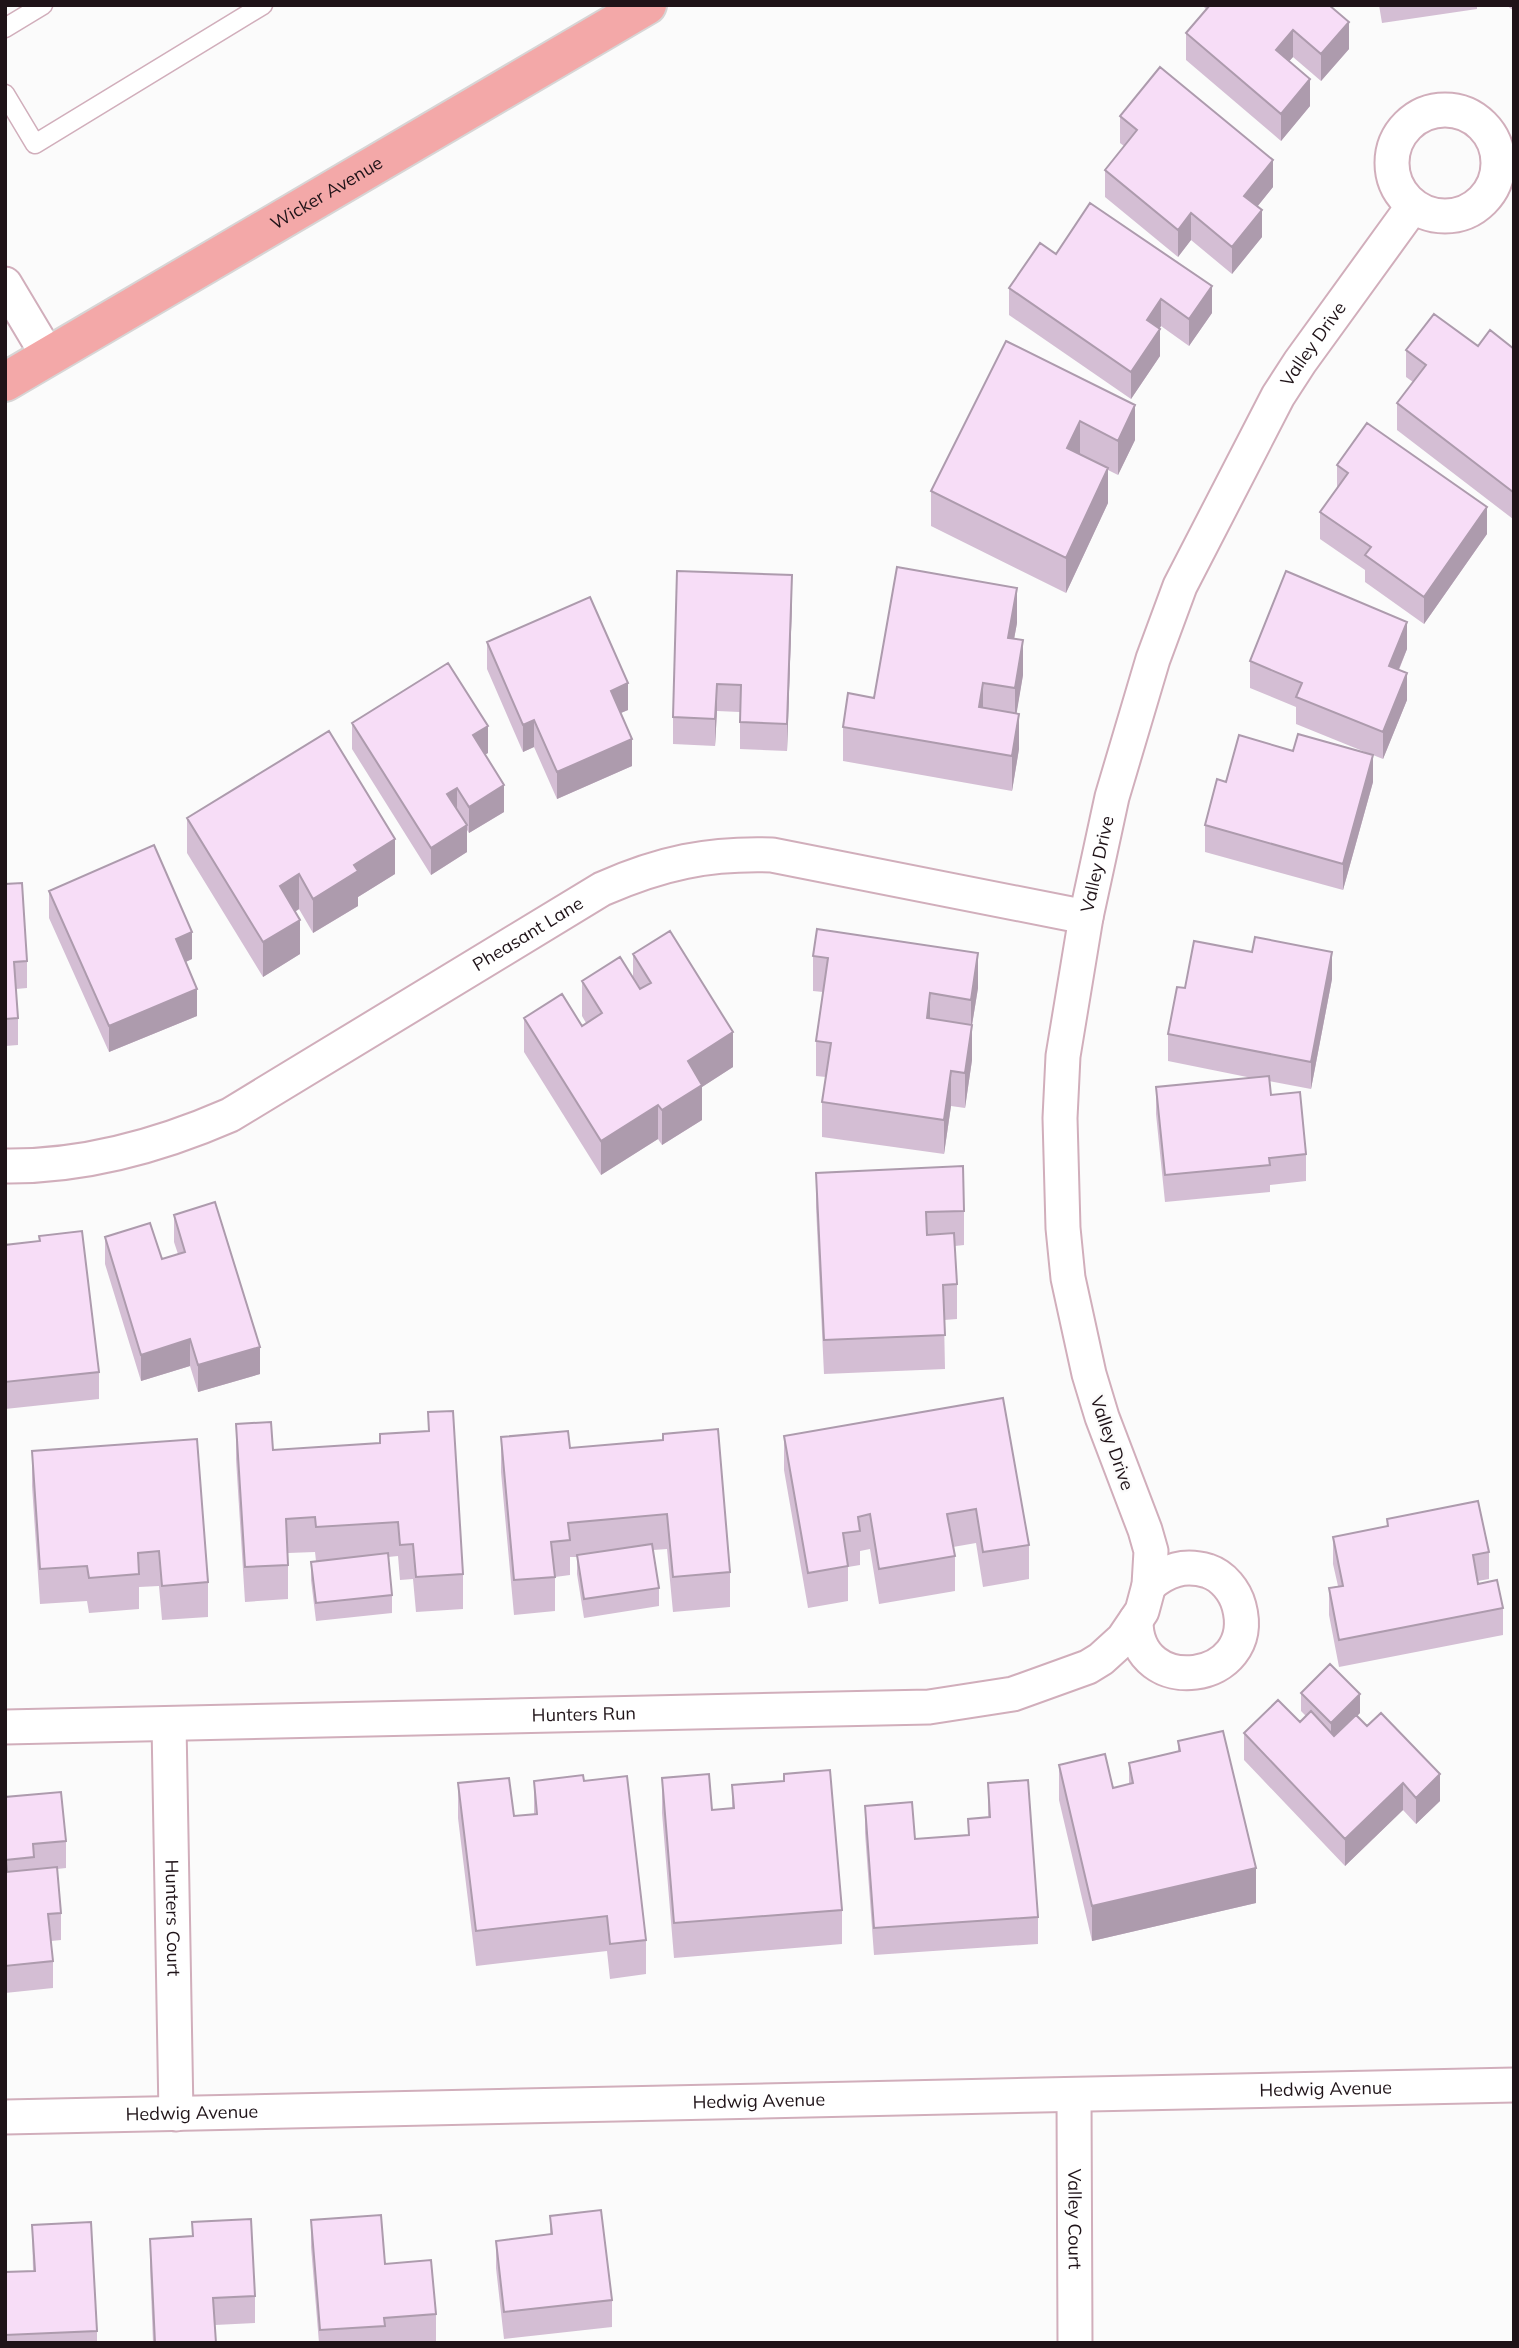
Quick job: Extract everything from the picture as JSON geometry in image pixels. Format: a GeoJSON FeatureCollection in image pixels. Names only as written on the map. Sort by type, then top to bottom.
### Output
{"type":"FeatureCollection","features":[{"type":"Feature","properties":{"kind":"highway","name":"Wicker Avenue"},"geometry":{"type":"LineString","coordinates":[[5,382],[647,5]]}},
{"type":"Feature","properties":{"kind":"street","name":"Valley Drive"},"geometry":{"type":"LineString","coordinates":[[1136,1620],[1142,1611],[1149,1585],[1151,1551],[1089,1374],[1070,1290],[1063,1228],[1060,1118],[1063,1056],[1086,917],[1115,785],[1153,659],[1181,586],[1278,396],[1413,206]]}},
{"type":"Feature","properties":{"kind":"street"},"geometry":{"type":"LineString","coordinates":[[5,284],[48,356]]}},
{"type":"Feature","properties":{"kind":"street","name":"Pheasant Lane"},"geometry":{"type":"LineString","coordinates":[[5,1166],[31,1166],[107,1156],[187,1134],[230,1115],[591,895],[635,875],[687,860],[733,854],[772,855],[1086,917]]}},
{"type":"Feature","properties":{"kind":"street"},"geometry":{"type":"LineString","coordinates":[[1136,1620],[1142,1646],[1153,1660],[1169,1670],[1186,1674],[1204,1672],[1220,1664],[1233,1651],[1240,1634],[1242,1615],[1237,1599],[1228,1584],[1213,1573],[1196,1567],[1177,1568],[1161,1575],[1149,1585]]}},
{"type":"Feature","properties":{"kind":"street","name":"Hunters Run"},"geometry":{"type":"LineString","coordinates":[[5,1727],[929,1707],[1013,1694],[1088,1667],[1112,1650],[1136,1620]]}},
{"type":"Feature","properties":{"kind":"street","name":"Hunters Court"},"geometry":{"type":"LineString","coordinates":[[169,1724],[176,2114]]}},
{"type":"Feature","properties":{"kind":"street","name":"Hedwig Avenue"},"geometry":{"type":"LineString","coordinates":[[5,2117],[1514,2085]]}},
{"type":"Feature","properties":{"kind":"street","name":"Valley Court"},"geometry":{"type":"LineString","coordinates":[[1074,2095],[1075,2343]]}},
{"type":"Feature","properties":{"kind":"lane"},"geometry":{"type":"LineString","coordinates":[[5,28],[43,5]]}},
{"type":"Feature","properties":{"kind":"lane"},"geometry":{"type":"LineString","coordinates":[[5,93],[35,144],[263,5]]}},
{"type":"Feature","properties":{"kind":"building"},"geometry":{"type":"Polygon","coordinates":[[[1210,5],[1329,5],[1349,22],[1321,54],[1293,30],[1276,50],[1310,79],[1281,114],[1186,33],[1210,5]]]}},
{"type":"Feature","properties":{"kind":"building"},"geometry":{"type":"Polygon","coordinates":[[[1160,67],[1273,160],[1244,196],[1262,210],[1232,247],[1191,213],[1178,230],[1105,170],[1137,130],[1120,116],[1160,67]]]}},
{"type":"Feature","properties":{"kind":"building"},"geometry":{"type":"Polygon","coordinates":[[[1090,203],[1212,286],[1189,319],[1161,299],[1147,320],[1160,329],[1131,372],[1009,288],[1040,243],[1056,254],[1090,203]]]}},
{"type":"Feature","properties":{"kind":"building"},"geometry":{"type":"Polygon","coordinates":[[[1434,314],[1478,346],[1490,330],[1514,349],[1513,492],[1397,403],[1426,365],[1406,350],[1434,314]]]}},
{"type":"Feature","properties":{"kind":"building"},"geometry":{"type":"Polygon","coordinates":[[[1006,341],[1135,405],[1118,441],[1080,421],[1067,448],[1108,468],[1066,558],[931,491],[1006,341]]]}},
{"type":"Feature","properties":{"kind":"building"},"geometry":{"type":"Polygon","coordinates":[[[1367,423],[1487,507],[1424,597],[1365,555],[1371,547],[1320,512],[1348,473],[1337,465],[1367,423]]]}},
{"type":"Feature","properties":{"kind":"building"},"geometry":{"type":"Polygon","coordinates":[[[897,567],[1017,588],[1008,638],[1023,640],[1015,688],[983,683],[979,707],[1019,714],[1012,756],[843,727],[848,693],[874,698],[897,567]]]}},
{"type":"Feature","properties":{"kind":"building"},"geometry":{"type":"Polygon","coordinates":[[[677,571],[792,575],[787,724],[740,722],[741,685],[717,684],[715,719],[673,717],[677,571]]]}},
{"type":"Feature","properties":{"kind":"building"},"geometry":{"type":"Polygon","coordinates":[[[1286,571],[1407,622],[1389,666],[1407,673],[1383,732],[1296,697],[1302,683],[1250,661],[1286,571]]]}},
{"type":"Feature","properties":{"kind":"building"},"geometry":{"type":"Polygon","coordinates":[[[590,597],[628,683],[611,691],[632,739],[557,772],[534,720],[523,725],[487,642],[590,597]]]}},
{"type":"Feature","properties":{"kind":"building"},"geometry":{"type":"Polygon","coordinates":[[[448,663],[488,726],[473,735],[504,785],[469,807],[457,788],[447,794],[467,825],[431,848],[352,723],[448,663]]]}},
{"type":"Feature","properties":{"kind":"building"},"geometry":{"type":"Polygon","coordinates":[[[329,731],[395,839],[354,865],[358,871],[313,899],[299,874],[280,886],[300,920],[263,942],[187,818],[329,731]]]}},
{"type":"Feature","properties":{"kind":"building"},"geometry":{"type":"Polygon","coordinates":[[[1298,734],[1373,755],[1343,864],[1205,825],[1217,779],[1226,782],[1239,735],[1293,751],[1298,734]]]}},
{"type":"Feature","properties":{"kind":"building"},"geometry":{"type":"Polygon","coordinates":[[[154,845],[192,932],[176,939],[197,989],[109,1026],[49,891],[154,845]]]}},
{"type":"Feature","properties":{"kind":"building"},"geometry":{"type":"Polygon","coordinates":[[[22,883],[27,961],[14,962],[18,1018],[5,1019],[5,884],[22,883]]]}},
{"type":"Feature","properties":{"kind":"building"},"geometry":{"type":"Polygon","coordinates":[[[817,929],[978,953],[971,1000],[930,993],[927,1018],[972,1025],[965,1073],[951,1071],[944,1120],[822,1102],[831,1043],[816,1041],[828,958],[813,956],[817,929]]]}},
{"type":"Feature","properties":{"kind":"building"},"geometry":{"type":"Polygon","coordinates":[[[670,931],[733,1032],[688,1061],[702,1085],[662,1110],[658,1105],[601,1141],[524,1018],[562,994],[582,1026],[602,1013],[582,981],[620,957],[640,989],[651,983],[633,954],[670,931]]]}},
{"type":"Feature","properties":{"kind":"building"},"geometry":{"type":"Polygon","coordinates":[[[1255,937],[1332,952],[1311,1062],[1168,1034],[1177,987],[1185,988],[1194,941],[1252,952],[1255,937]]]}},
{"type":"Feature","properties":{"kind":"building"},"geometry":{"type":"Polygon","coordinates":[[[1269,1076],[1271,1095],[1300,1092],[1306,1154],[1269,1158],[1270,1165],[1165,1175],[1156,1087],[1269,1076]]]}},
{"type":"Feature","properties":{"kind":"building"},"geometry":{"type":"Polygon","coordinates":[[[963,1166],[964,1211],[926,1212],[927,1235],[954,1233],[957,1284],[943,1285],[945,1335],[824,1340],[816,1173],[963,1166]]]}},
{"type":"Feature","properties":{"kind":"building"},"geometry":{"type":"Polygon","coordinates":[[[215,1202],[260,1347],[198,1365],[190,1339],[141,1355],[105,1237],[150,1223],[162,1259],[185,1252],[174,1215],[215,1202]]]}},
{"type":"Feature","properties":{"kind":"building"},"geometry":{"type":"Polygon","coordinates":[[[82,1231],[99,1372],[5,1382],[5,1245],[40,1241],[39,1236],[82,1231]]]}},
{"type":"Feature","properties":{"kind":"building"},"geometry":{"type":"Polygon","coordinates":[[[1003,1398],[1029,1545],[983,1552],[976,1509],[947,1514],[955,1556],[879,1569],[870,1514],[858,1517],[860,1531],[843,1533],[848,1566],[808,1573],[784,1436],[1003,1398]]]}},
{"type":"Feature","properties":{"kind":"building"},"geometry":{"type":"Polygon","coordinates":[[[453,1411],[463,1574],[416,1577],[413,1544],[400,1545],[398,1522],[316,1527],[315,1517],[286,1519],[288,1565],[245,1567],[236,1424],[271,1422],[273,1450],[380,1443],[380,1434],[429,1431],[428,1412],[453,1411]]]}},
{"type":"Feature","properties":{"kind":"building"},"geometry":{"type":"Polygon","coordinates":[[[718,1429],[730,1572],[673,1577],[667,1514],[568,1523],[570,1540],[551,1542],[555,1577],[514,1580],[501,1437],[568,1431],[570,1448],[663,1440],[663,1434],[718,1429]]]}},
{"type":"Feature","properties":{"kind":"building"},"geometry":{"type":"Polygon","coordinates":[[[197,1439],[208,1582],[162,1586],[159,1551],[138,1553],[139,1574],[89,1578],[87,1566],[40,1569],[32,1451],[197,1439]]]}},
{"type":"Feature","properties":{"kind":"building"},"geometry":{"type":"Polygon","coordinates":[[[1478,1501],[1489,1552],[1473,1555],[1478,1584],[1497,1580],[1503,1608],[1339,1640],[1329,1588],[1343,1586],[1333,1537],[1388,1526],[1387,1519],[1478,1501]]]}},
{"type":"Feature","properties":{"kind":"building"},"geometry":{"type":"Polygon","coordinates":[[[652,1544],[659,1588],[584,1599],[577,1555],[652,1544]]]}},
{"type":"Feature","properties":{"kind":"building"},"geometry":{"type":"Polygon","coordinates":[[[388,1553],[392,1595],[316,1603],[311,1562],[388,1553]]]}},
{"type":"Feature","properties":{"kind":"building"},"geometry":{"type":"Polygon","coordinates":[[[1330,1664],[1360,1694],[1331,1723],[1301,1693],[1330,1664]]]}},
{"type":"Feature","properties":{"kind":"building"},"geometry":{"type":"Polygon","coordinates":[[[1278,1700],[1300,1722],[1311,1711],[1334,1736],[1356,1715],[1367,1726],[1381,1713],[1440,1774],[1416,1798],[1403,1783],[1345,1839],[1244,1733],[1278,1700]]]}},
{"type":"Feature","properties":{"kind":"building"},"geometry":{"type":"Polygon","coordinates":[[[1223,1731],[1256,1868],[1092,1906],[1059,1765],[1105,1754],[1113,1788],[1133,1783],[1129,1763],[1180,1751],[1178,1741],[1223,1731]]]}},
{"type":"Feature","properties":{"kind":"building"},"geometry":{"type":"Polygon","coordinates":[[[830,1770],[842,1910],[674,1923],[662,1778],[709,1774],[712,1810],[734,1808],[732,1785],[784,1781],[784,1774],[830,1770]]]}},
{"type":"Feature","properties":{"kind":"building"},"geometry":{"type":"Polygon","coordinates":[[[583,1775],[584,1781],[627,1776],[646,1940],[610,1944],[607,1916],[476,1931],[458,1783],[509,1778],[514,1816],[537,1814],[534,1781],[583,1775]]]}},
{"type":"Feature","properties":{"kind":"building"},"geometry":{"type":"Polygon","coordinates":[[[1028,1780],[1038,1917],[874,1928],[865,1806],[912,1802],[915,1839],[969,1835],[968,1819],[990,1817],[988,1783],[1028,1780]]]}},
{"type":"Feature","properties":{"kind":"building"},"geometry":{"type":"Polygon","coordinates":[[[61,1792],[66,1841],[33,1844],[34,1857],[6,1860],[7,1872],[57,1867],[61,1913],[48,1914],[53,1961],[5,1966],[5,1797],[61,1792]]]}},
{"type":"Feature","properties":{"kind":"building"},"geometry":{"type":"Polygon","coordinates":[[[601,2210],[612,2300],[504,2312],[496,2241],[552,2234],[550,2216],[601,2210]]]}},
{"type":"Feature","properties":{"kind":"building"},"geometry":{"type":"Polygon","coordinates":[[[381,2215],[385,2264],[431,2260],[436,2314],[384,2318],[385,2326],[320,2330],[311,2220],[381,2215]]]}},
{"type":"Feature","properties":{"kind":"building"},"geometry":{"type":"Polygon","coordinates":[[[251,2219],[255,2296],[213,2298],[216,2343],[155,2343],[150,2239],[193,2236],[192,2222],[251,2219]]]}},
{"type":"Feature","properties":{"kind":"building"},"geometry":{"type":"Polygon","coordinates":[[[91,2222],[97,2331],[5,2335],[5,2272],[35,2271],[32,2225],[91,2222]]]}}]}
